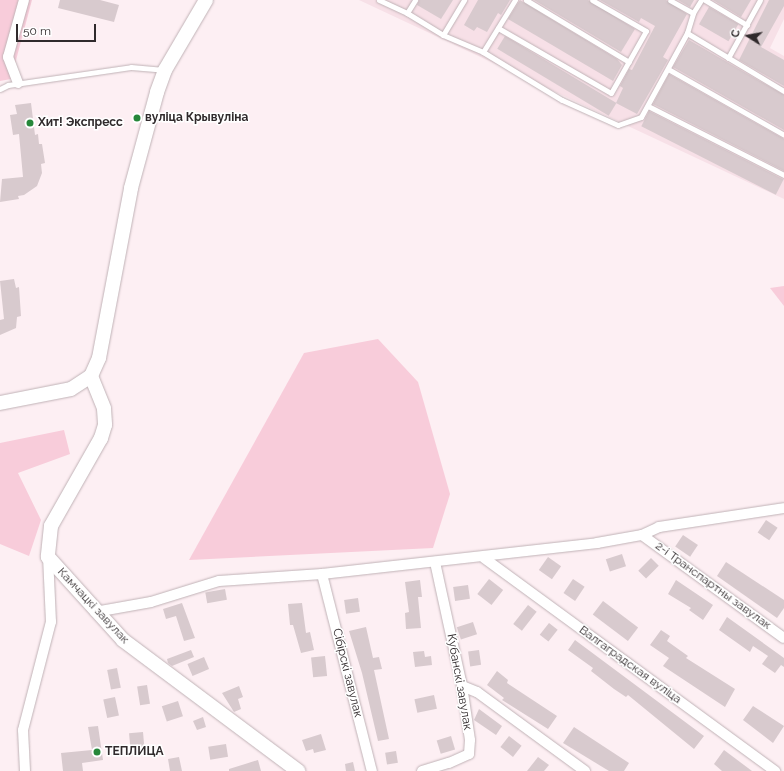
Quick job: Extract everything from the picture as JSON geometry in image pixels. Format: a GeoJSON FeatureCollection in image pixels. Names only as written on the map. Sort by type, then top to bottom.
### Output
{"type":"FeatureCollection","features":[{"type":"Feature","properties":{"kind":"main road"},"geometry":{"type":"LineString","coordinates":[[0,404],[71,389],[91,376],[99,358],[118,246],[131,188],[165,70],[206,0]]}},
{"type":"Feature","properties":{"kind":"main road","name":"Камчацкі завулак"},"geometry":{"type":"LineString","coordinates":[[91,376],[104,410],[105,426],[101,438],[51,526],[48,557],[95,612],[142,656],[298,771]]}},
{"type":"Feature","properties":{"kind":"street"},"geometry":{"type":"LineString","coordinates":[[18,83],[8,57],[24,0]]}},
{"type":"Feature","properties":{"kind":"street"},"geometry":{"type":"LineString","coordinates":[[95,612],[151,602],[219,581],[322,574],[484,558],[642,535],[659,527],[784,508]]}},
{"type":"Feature","properties":{"kind":"street","name":"2-і Транспартны завулак"},"geometry":{"type":"LineString","coordinates":[[642,535],[784,638]]}},
{"type":"Feature","properties":{"kind":"street"},"geometry":{"type":"LineString","coordinates":[[25,771],[23,730],[50,622],[48,557]]}},
{"type":"Feature","properties":{"kind":"street","name":"Валгаградская вуліца"},"geometry":{"type":"LineString","coordinates":[[484,558],[775,771]]}},
{"type":"Feature","properties":{"kind":"street","name":"Кубанскі завулак"},"geometry":{"type":"LineString","coordinates":[[422,771],[449,763],[469,754],[470,740],[462,686],[435,562]]}},
{"type":"Feature","properties":{"kind":"street","name":"Сібірскі завулак"},"geometry":{"type":"LineString","coordinates":[[322,574],[372,771]]}},
{"type":"Feature","properties":{"kind":"street"},"geometry":{"type":"LineString","coordinates":[[462,686],[477,692],[585,771]]}},
{"type":"Feature","properties":{"kind":"lane"},"geometry":{"type":"LineString","coordinates":[[379,0],[407,13],[443,36],[483,52],[562,100],[618,125],[641,117],[687,33],[693,13],[701,0]]}},
{"type":"Feature","properties":{"kind":"lane"},"geometry":{"type":"LineString","coordinates":[[407,13],[415,0]]}},
{"type":"Feature","properties":{"kind":"lane"},"geometry":{"type":"LineString","coordinates":[[443,36],[464,0]]}},
{"type":"Feature","properties":{"kind":"lane"},"geometry":{"type":"LineString","coordinates":[[483,52],[515,0]]}},
{"type":"Feature","properties":{"kind":"lane"},"geometry":{"type":"LineString","coordinates":[[526,0],[629,62]]}},
{"type":"Feature","properties":{"kind":"lane"},"geometry":{"type":"LineString","coordinates":[[498,28],[611,93],[646,31],[592,0]]}},
{"type":"Feature","properties":{"kind":"lane"},"geometry":{"type":"LineString","coordinates":[[670,0],[693,13]]}},
{"type":"Feature","properties":{"kind":"lane"},"geometry":{"type":"LineString","coordinates":[[705,0],[746,24]]}},
{"type":"Feature","properties":{"kind":"lane"},"geometry":{"type":"LineString","coordinates":[[728,58],[760,0]]}},
{"type":"Feature","properties":{"kind":"lane"},"geometry":{"type":"LineString","coordinates":[[687,33],[784,91]]}},
{"type":"Feature","properties":{"kind":"lane"},"geometry":{"type":"LineString","coordinates":[[0,89],[18,83],[131,67],[165,70]]}},
{"type":"Feature","properties":{"kind":"lane"},"geometry":{"type":"LineString","coordinates":[[668,69],[784,135]]}},
{"type":"Feature","properties":{"kind":"lane"},"geometry":{"type":"LineString","coordinates":[[648,106],[784,175]]}},
{"type":"Feature","properties":{"kind":"shaded area"},"geometry":{"type":"Polygon","coordinates":[[[0,0],[32,0],[11,79],[0,81],[0,0]]]}},
{"type":"Feature","properties":{"kind":"shaded area"},"geometry":{"type":"Polygon","coordinates":[[[359,0],[784,0],[784,19],[770,48],[784,56],[784,199],[359,0]]]}},
{"type":"Feature","properties":{"kind":"shaded area"},"geometry":{"type":"Polygon","coordinates":[[[784,286],[784,306],[770,288],[784,286]]]}},
{"type":"Feature","properties":{"kind":"shaded area"},"geometry":{"type":"Polygon","coordinates":[[[378,339],[418,382],[450,494],[433,548],[189,560],[304,353],[378,339]]]}},
{"type":"Feature","properties":{"kind":"shaded area"},"geometry":{"type":"Polygon","coordinates":[[[64,430],[70,454],[18,473],[41,520],[29,556],[0,544],[0,443],[64,430]]]}},
{"type":"Feature","properties":{"kind":"building"},"geometry":{"type":"Polygon","coordinates":[[[60,0],[100,0],[119,5],[114,22],[58,8],[60,0]]]}},
{"type":"Feature","properties":{"kind":"building"},"geometry":{"type":"Polygon","coordinates":[[[419,0],[453,0],[441,19],[417,5],[419,0]]]}},
{"type":"Feature","properties":{"kind":"building"},"geometry":{"type":"Polygon","coordinates":[[[478,0],[510,0],[501,15],[498,13],[487,32],[477,27],[474,31],[464,25],[478,0]]]}},
{"type":"Feature","properties":{"kind":"building"},"geometry":{"type":"Polygon","coordinates":[[[520,0],[617,59],[622,65],[613,81],[508,19],[520,0]]]}},
{"type":"Feature","properties":{"kind":"building"},"geometry":{"type":"Polygon","coordinates":[[[534,0],[588,0],[635,29],[621,52],[534,0]]]}},
{"type":"Feature","properties":{"kind":"building"},"geometry":{"type":"Polygon","coordinates":[[[600,0],[666,0],[687,14],[663,57],[668,60],[637,114],[616,103],[623,88],[620,86],[629,69],[632,70],[655,26],[641,18],[639,22],[600,0]]]}},
{"type":"Feature","properties":{"kind":"building"},"geometry":{"type":"Polygon","coordinates":[[[678,0],[694,0],[690,7],[678,0]]]}},
{"type":"Feature","properties":{"kind":"building"},"geometry":{"type":"Polygon","coordinates":[[[713,0],[751,0],[741,17],[713,0]]]}},
{"type":"Feature","properties":{"kind":"building"},"geometry":{"type":"Polygon","coordinates":[[[769,0],[784,0],[784,6],[761,47],[784,60],[784,86],[739,60],[769,0]]]}},
{"type":"Feature","properties":{"kind":"building"},"geometry":{"type":"Polygon","coordinates":[[[709,7],[738,24],[728,41],[699,24],[709,7]]]}},
{"type":"Feature","properties":{"kind":"building"},"geometry":{"type":"Polygon","coordinates":[[[505,36],[616,103],[609,116],[497,49],[505,36]]]}},
{"type":"Feature","properties":{"kind":"building"},"geometry":{"type":"Polygon","coordinates":[[[689,40],[784,95],[784,130],[673,67],[689,40]]]}},
{"type":"Feature","properties":{"kind":"building"},"geometry":{"type":"Polygon","coordinates":[[[669,74],[784,139],[784,171],[653,104],[669,74]]]}},
{"type":"Feature","properties":{"kind":"building"},"geometry":{"type":"Polygon","coordinates":[[[31,103],[35,135],[38,134],[39,144],[42,144],[45,163],[41,164],[42,173],[37,186],[24,195],[18,196],[19,199],[0,202],[2,179],[23,177],[19,134],[13,135],[10,115],[17,114],[15,105],[31,103]]]}},
{"type":"Feature","properties":{"kind":"building"},"geometry":{"type":"Polygon","coordinates":[[[649,111],[784,180],[776,195],[641,126],[649,111]]]}},
{"type":"Feature","properties":{"kind":"building"},"geometry":{"type":"Polygon","coordinates":[[[14,279],[16,288],[19,287],[21,316],[17,317],[16,328],[0,335],[0,320],[4,319],[0,281],[14,279]]]}},
{"type":"Feature","properties":{"kind":"building"},"geometry":{"type":"Polygon","coordinates":[[[766,520],[778,528],[769,540],[758,532],[766,520]]]}},
{"type":"Feature","properties":{"kind":"building"},"geometry":{"type":"Polygon","coordinates":[[[683,535],[698,545],[690,557],[675,547],[683,535]]]}},
{"type":"Feature","properties":{"kind":"building"},"geometry":{"type":"Polygon","coordinates":[[[622,554],[626,566],[610,572],[606,559],[622,554]]]}},
{"type":"Feature","properties":{"kind":"building"},"geometry":{"type":"Polygon","coordinates":[[[548,557],[561,566],[552,579],[539,570],[548,557]]]}},
{"type":"Feature","properties":{"kind":"building"},"geometry":{"type":"Polygon","coordinates":[[[651,558],[659,566],[646,579],[638,571],[651,558]]]}},
{"type":"Feature","properties":{"kind":"building"},"geometry":{"type":"Polygon","coordinates":[[[726,562],[784,600],[784,608],[777,618],[717,576],[726,562]]]}},
{"type":"Feature","properties":{"kind":"building"},"geometry":{"type":"Polygon","coordinates":[[[489,579],[503,590],[491,605],[477,594],[489,579]]]}},
{"type":"Feature","properties":{"kind":"building"},"geometry":{"type":"Polygon","coordinates":[[[573,579],[585,587],[575,601],[563,593],[573,579]]]}},
{"type":"Feature","properties":{"kind":"building"},"geometry":{"type":"Polygon","coordinates":[[[420,580],[422,597],[418,597],[421,628],[406,629],[405,613],[409,612],[405,582],[420,580]]]}},
{"type":"Feature","properties":{"kind":"building"},"geometry":{"type":"Polygon","coordinates":[[[676,580],[713,605],[703,620],[689,610],[691,608],[668,594],[676,580]]]}},
{"type":"Feature","properties":{"kind":"building"},"geometry":{"type":"Polygon","coordinates":[[[468,585],[470,599],[455,601],[453,587],[468,585]]]}},
{"type":"Feature","properties":{"kind":"building"},"geometry":{"type":"Polygon","coordinates":[[[225,589],[227,600],[207,603],[205,592],[225,589]]]}},
{"type":"Feature","properties":{"kind":"building"},"geometry":{"type":"Polygon","coordinates":[[[358,598],[360,612],[346,614],[344,600],[358,598]]]}},
{"type":"Feature","properties":{"kind":"building"},"geometry":{"type":"Polygon","coordinates":[[[603,601],[638,627],[628,641],[593,615],[603,601]]]}},
{"type":"Feature","properties":{"kind":"building"},"geometry":{"type":"Polygon","coordinates":[[[182,603],[195,638],[184,641],[176,616],[166,619],[163,609],[182,603]]]}},
{"type":"Feature","properties":{"kind":"building"},"geometry":{"type":"Polygon","coordinates":[[[302,603],[306,633],[310,632],[314,650],[301,653],[293,625],[290,625],[288,604],[302,603]]]}},
{"type":"Feature","properties":{"kind":"building"},"geometry":{"type":"Polygon","coordinates":[[[528,605],[537,612],[522,631],[513,624],[528,605]]]}},
{"type":"Feature","properties":{"kind":"building"},"geometry":{"type":"Polygon","coordinates":[[[727,617],[784,658],[784,667],[781,665],[775,673],[762,664],[768,656],[753,646],[750,652],[719,630],[727,617]]]}},
{"type":"Feature","properties":{"kind":"building"},"geometry":{"type":"Polygon","coordinates":[[[473,622],[477,634],[461,640],[457,627],[473,622]]]}},
{"type":"Feature","properties":{"kind":"building"},"geometry":{"type":"Polygon","coordinates":[[[549,623],[558,630],[548,642],[540,635],[549,623]]]}},
{"type":"Feature","properties":{"kind":"building"},"geometry":{"type":"Polygon","coordinates":[[[366,627],[373,658],[379,657],[382,669],[374,670],[389,739],[378,741],[362,673],[349,631],[366,627]]]}},
{"type":"Feature","properties":{"kind":"building"},"geometry":{"type":"Polygon","coordinates":[[[661,630],[670,636],[667,641],[688,656],[686,658],[735,689],[725,707],[663,666],[669,658],[650,645],[661,630]]]}},
{"type":"Feature","properties":{"kind":"building"},"geometry":{"type":"Polygon","coordinates":[[[575,640],[704,736],[694,749],[628,695],[626,697],[591,671],[593,668],[568,650],[575,640]]]}},
{"type":"Feature","properties":{"kind":"building"},"geometry":{"type":"Polygon","coordinates":[[[191,650],[194,657],[172,666],[168,663],[167,659],[191,650]]]}},
{"type":"Feature","properties":{"kind":"building"},"geometry":{"type":"Polygon","coordinates":[[[479,650],[481,665],[470,666],[468,652],[479,650]]]}},
{"type":"Feature","properties":{"kind":"building"},"geometry":{"type":"Polygon","coordinates":[[[424,651],[425,657],[431,656],[432,665],[415,667],[413,652],[424,651]]]}},
{"type":"Feature","properties":{"kind":"building"},"geometry":{"type":"Polygon","coordinates":[[[325,656],[327,676],[313,677],[311,657],[325,656]]]}},
{"type":"Feature","properties":{"kind":"building"},"geometry":{"type":"Polygon","coordinates":[[[204,657],[209,669],[193,676],[187,664],[204,657]]]}},
{"type":"Feature","properties":{"kind":"building"},"geometry":{"type":"Polygon","coordinates":[[[117,668],[121,688],[111,690],[107,670],[117,668]]]}},
{"type":"Feature","properties":{"kind":"building"},"geometry":{"type":"Polygon","coordinates":[[[497,671],[508,680],[507,683],[557,716],[548,729],[502,700],[504,698],[487,685],[497,671]]]}},
{"type":"Feature","properties":{"kind":"building"},"geometry":{"type":"Polygon","coordinates":[[[147,685],[150,704],[140,705],[137,687],[147,685]]]}},
{"type":"Feature","properties":{"kind":"building"},"geometry":{"type":"Polygon","coordinates":[[[239,686],[243,697],[238,699],[241,709],[234,712],[222,693],[239,686]]]}},
{"type":"Feature","properties":{"kind":"building"},"geometry":{"type":"Polygon","coordinates":[[[434,695],[437,709],[417,713],[414,699],[434,695]]]}},
{"type":"Feature","properties":{"kind":"building"},"geometry":{"type":"Polygon","coordinates":[[[115,697],[119,716],[107,718],[103,699],[115,697]]]}},
{"type":"Feature","properties":{"kind":"building"},"geometry":{"type":"Polygon","coordinates":[[[178,701],[183,716],[167,721],[162,706],[178,701]]]}},
{"type":"Feature","properties":{"kind":"building"},"geometry":{"type":"Polygon","coordinates":[[[753,706],[784,726],[773,743],[743,720],[753,706]]]}},
{"type":"Feature","properties":{"kind":"building"},"geometry":{"type":"Polygon","coordinates":[[[479,709],[502,726],[496,735],[474,720],[479,709]]]}},
{"type":"Feature","properties":{"kind":"building"},"geometry":{"type":"Polygon","coordinates":[[[203,717],[206,727],[197,730],[193,721],[203,717]]]}},
{"type":"Feature","properties":{"kind":"building"},"geometry":{"type":"Polygon","coordinates":[[[98,726],[103,760],[82,763],[83,771],[63,771],[61,753],[92,750],[88,727],[98,726]]]}},
{"type":"Feature","properties":{"kind":"building"},"geometry":{"type":"Polygon","coordinates":[[[574,727],[629,763],[624,771],[609,771],[563,743],[574,727]]]}},
{"type":"Feature","properties":{"kind":"building"},"geometry":{"type":"Polygon","coordinates":[[[143,732],[145,753],[131,754],[129,733],[143,732]]]}},
{"type":"Feature","properties":{"kind":"building"},"geometry":{"type":"Polygon","coordinates":[[[321,734],[326,750],[314,753],[313,749],[306,751],[302,740],[321,734]]]}},
{"type":"Feature","properties":{"kind":"building"},"geometry":{"type":"Polygon","coordinates":[[[451,736],[455,749],[441,754],[437,740],[451,736]]]}},
{"type":"Feature","properties":{"kind":"building"},"geometry":{"type":"Polygon","coordinates":[[[509,736],[522,746],[513,757],[500,747],[509,736]]]}},
{"type":"Feature","properties":{"kind":"building"},"geometry":{"type":"Polygon","coordinates":[[[226,744],[228,757],[210,760],[208,747],[226,744]]]}},
{"type":"Feature","properties":{"kind":"building"},"geometry":{"type":"Polygon","coordinates":[[[724,750],[752,771],[722,771],[714,764],[724,750]]]}},
{"type":"Feature","properties":{"kind":"building"},"geometry":{"type":"Polygon","coordinates":[[[396,751],[398,763],[387,765],[385,753],[396,751]]]}},
{"type":"Feature","properties":{"kind":"building"},"geometry":{"type":"Polygon","coordinates":[[[179,757],[182,771],[170,771],[168,759],[179,757]]]}},
{"type":"Feature","properties":{"kind":"building"},"geometry":{"type":"Polygon","coordinates":[[[538,757],[549,765],[544,771],[527,771],[538,757]]]}},
{"type":"Feature","properties":{"kind":"building"},"geometry":{"type":"Polygon","coordinates":[[[258,760],[261,771],[229,771],[229,769],[258,760]]]}},
{"type":"Feature","properties":{"kind":"building"},"geometry":{"type":"Polygon","coordinates":[[[353,762],[355,771],[346,771],[345,764],[353,762]]]}},
{"type":"Feature","properties":{"kind":"place","name":"вуліца Крывуліна"},"geometry":{"type":"Point","coordinates":[137,118]}},
{"type":"Feature","properties":{"kind":"place","name":"Хит! Экспресс"},"geometry":{"type":"Point","coordinates":[30,123]}},
{"type":"Feature","properties":{"kind":"place","name":"ТЕПЛИЦА"},"geometry":{"type":"Point","coordinates":[97,752]}}]}
